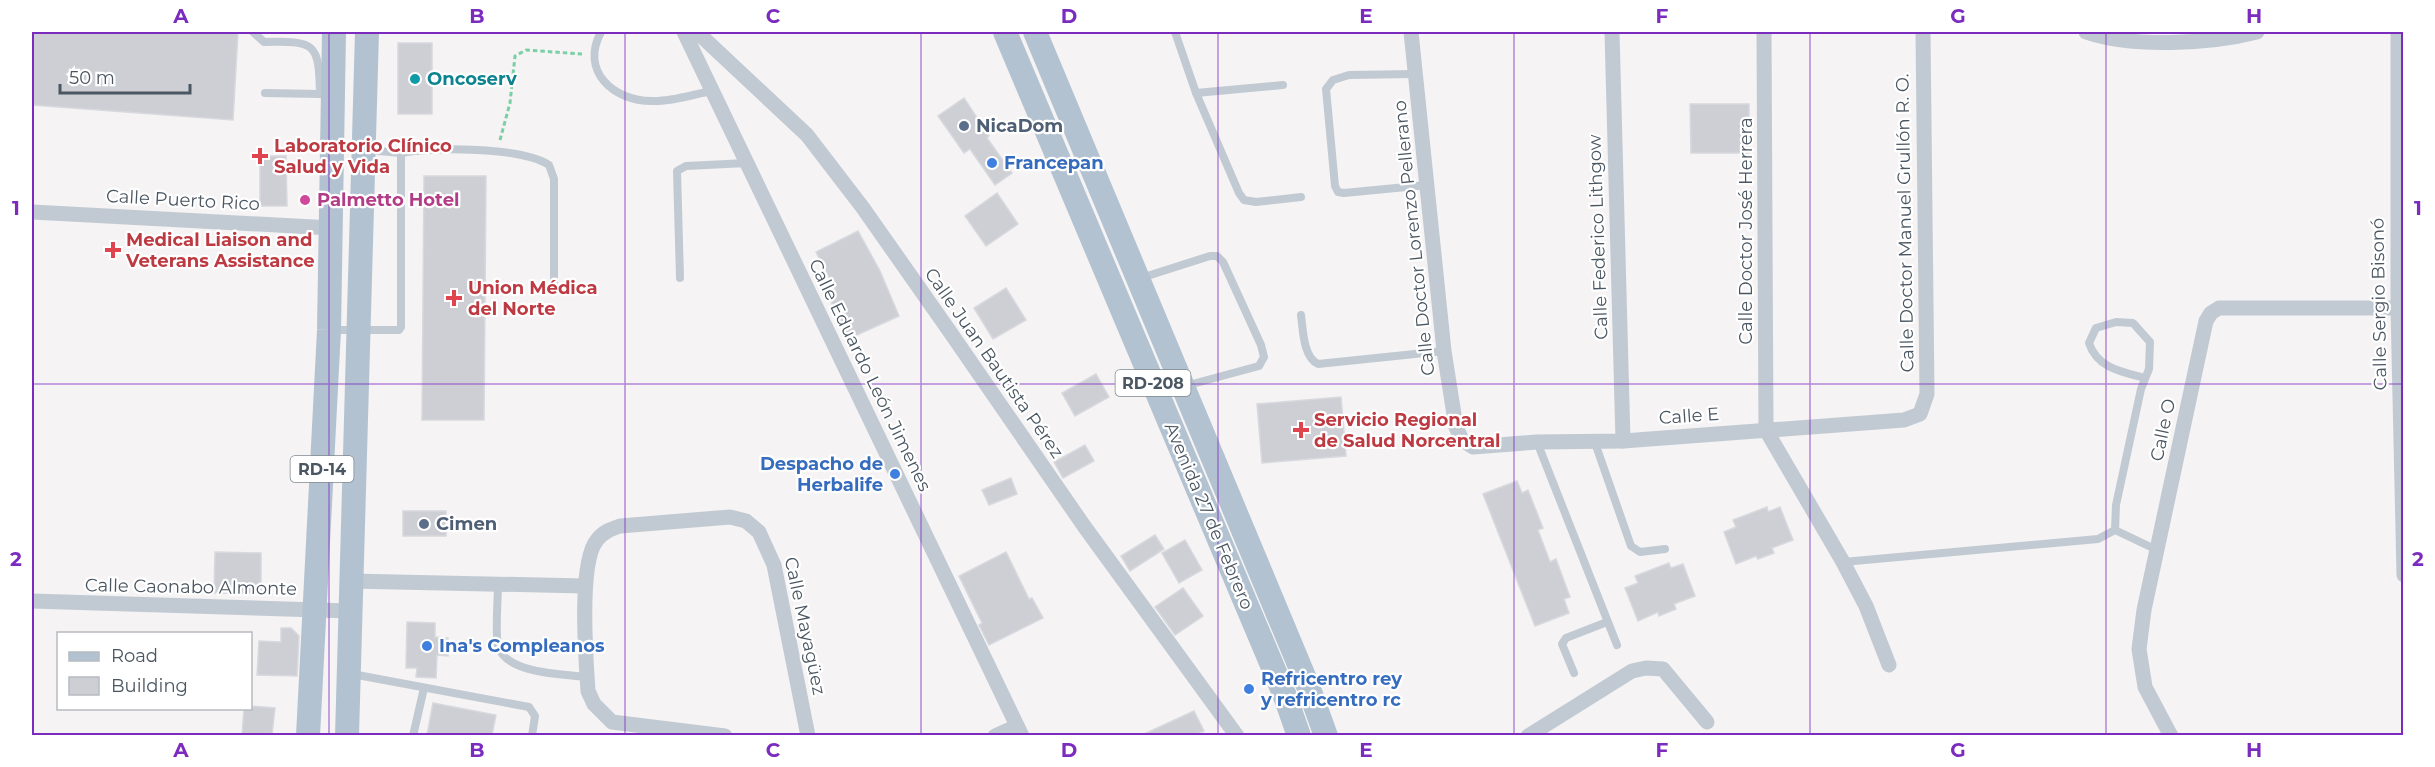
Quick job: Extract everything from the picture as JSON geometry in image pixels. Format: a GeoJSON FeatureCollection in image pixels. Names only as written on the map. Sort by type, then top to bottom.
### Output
{"type":"FeatureCollection","features":[{"type":"Feature","properties":{"kind":"main road"},"geometry":{"type":"LineString","coordinates":[[329,330],[332,228],[326,94],[334,32]]}},
{"type":"Feature","properties":{"kind":"main road","name":"RD-14"},"geometry":{"type":"LineString","coordinates":[[347,735],[367,32]]}},
{"type":"Feature","properties":{"kind":"main road","name":"Avenida 27 de Febrero"},"geometry":{"type":"LineString","coordinates":[[1005,32],[1285,696],[1299,735]]}},
{"type":"Feature","properties":{"kind":"main road","name":"Avenida 27 de Febrero"},"geometry":{"type":"LineString","coordinates":[[1035,32],[1308,686],[1326,735]]}},
{"type":"Feature","properties":{"kind":"main road","name":"RD-14"},"geometry":{"type":"LineString","coordinates":[[308,735],[329,330]]}},
{"type":"Feature","properties":{"kind":"street","name":"Calle Eduardo León Jimenes"},"geometry":{"type":"LineString","coordinates":[[684,32],[1019,731]]}},
{"type":"Feature","properties":{"kind":"street","name":"Calle Juan Bautista Pérez"},"geometry":{"type":"LineString","coordinates":[[697,32],[807,135],[922,292],[1084,526],[1237,735]]}},
{"type":"Feature","properties":{"kind":"street","name":"Calle Doctor Lorenzo Pellerano"},"geometry":{"type":"LineString","coordinates":[[1411,32],[1444,351],[1456,427],[1462,440]]}},
{"type":"Feature","properties":{"kind":"street","name":"Calle Federico Lithgow"},"geometry":{"type":"LineString","coordinates":[[1612,32],[1623,441]]}},
{"type":"Feature","properties":{"kind":"street","name":"Calle Doctor José Herrera"},"geometry":{"type":"LineString","coordinates":[[1764,32],[1766,430]]}},
{"type":"Feature","properties":{"kind":"street","name":"Calle Doctor Manuel Grullón R. O."},"geometry":{"type":"LineString","coordinates":[[1920,414],[1927,394],[1923,32]]}},
{"type":"Feature","properties":{"kind":"street"},"geometry":{"type":"LineString","coordinates":[[2086,32],[2104,38],[2176,42],[2231,38],[2257,32]]}},
{"type":"Feature","properties":{"kind":"street","name":"Calle Sergio Bisonó"},"geometry":{"type":"LineString","coordinates":[[2398,32],[2398,308],[2403,575]]}},
{"type":"Feature","properties":{"kind":"street","name":"Calle Puerto Rico"},"geometry":{"type":"LineString","coordinates":[[32,212],[332,228]]}},
{"type":"Feature","properties":{"kind":"street","name":"Calle O"},"geometry":{"type":"LineString","coordinates":[[2171,735],[2145,687],[2139,650],[2144,610],[2206,321],[2211,313],[2219,308],[2398,308]]}},
{"type":"Feature","properties":{"kind":"street","name":"Calle E"},"geometry":{"type":"LineString","coordinates":[[1462,440],[1473,447],[1537,442],[1623,441],[1904,420],[1920,414]]}},
{"type":"Feature","properties":{"kind":"street"},"geometry":{"type":"LineString","coordinates":[[1766,430],[1843,562],[1866,606],[1889,665]]}},
{"type":"Feature","properties":{"kind":"street","name":"Calle Mayagüez"},"geometry":{"type":"LineString","coordinates":[[725,735],[612,722],[594,704],[588,691],[585,586],[590,554],[596,541],[605,532],[620,526],[730,516],[746,521],[759,532],[774,565],[808,735]]}},
{"type":"Feature","properties":{"kind":"street"},"geometry":{"type":"LineString","coordinates":[[350,581],[585,586]]}},
{"type":"Feature","properties":{"kind":"street","name":"Calle Caonabo Almonte"},"geometry":{"type":"LineString","coordinates":[[32,602],[349,610]]}},
{"type":"Feature","properties":{"kind":"street"},"geometry":{"type":"LineString","coordinates":[[1527,735],[1632,671],[1646,668],[1663,669],[1707,722]]}},
{"type":"Feature","properties":{"kind":"street"},"geometry":{"type":"LineString","coordinates":[[994,735],[1019,731]]}},
{"type":"Feature","properties":{"kind":"lane"},"geometry":{"type":"LineString","coordinates":[[253,32],[264,42],[299,42],[313,49],[317,56],[326,94],[265,93]]}},
{"type":"Feature","properties":{"kind":"lane"},"geometry":{"type":"LineString","coordinates":[[601,32],[595,43],[593,55],[597,72],[610,87],[624,96],[653,102],[712,91]]}},
{"type":"Feature","properties":{"kind":"lane"},"geometry":{"type":"LineString","coordinates":[[1175,32],[1196,93],[1244,200],[1256,202],[1301,197]]}},
{"type":"Feature","properties":{"kind":"lane"},"geometry":{"type":"LineString","coordinates":[[1415,74],[1349,75],[1334,80],[1326,89],[1335,186],[1338,192],[1344,193],[1427,185]]}},
{"type":"Feature","properties":{"kind":"lane"},"geometry":{"type":"LineString","coordinates":[[1196,93],[1283,85]]}},
{"type":"Feature","properties":{"kind":"lane"},"geometry":{"type":"LineString","coordinates":[[364,150],[401,153],[497,151],[540,158],[549,165],[554,179],[554,287]]}},
{"type":"Feature","properties":{"kind":"lane"},"geometry":{"type":"LineString","coordinates":[[329,330],[399,330],[401,327],[401,153]]}},
{"type":"Feature","properties":{"kind":"lane"},"geometry":{"type":"LineString","coordinates":[[680,278],[677,171],[686,166],[747,163]]}},
{"type":"Feature","properties":{"kind":"lane"},"geometry":{"type":"LineString","coordinates":[[1138,279],[1210,256],[1217,256],[1224,262],[1261,345],[1264,357],[1259,366],[1183,386]]}},
{"type":"Feature","properties":{"kind":"lane"},"geometry":{"type":"LineString","coordinates":[[1301,315],[1307,351],[1311,360],[1318,363],[1444,351]]}},
{"type":"Feature","properties":{"kind":"lane"},"geometry":{"type":"LineString","coordinates":[[2115,530],[2116,505],[2149,369],[2150,342],[2133,323],[2116,322],[2096,328],[2090,343],[2093,354],[2104,365],[2145,378]]}},
{"type":"Feature","properties":{"kind":"lane"},"geometry":{"type":"LineString","coordinates":[[1594,440],[1631,546],[1640,552],[1665,549]]}},
{"type":"Feature","properties":{"kind":"lane"},"geometry":{"type":"LineString","coordinates":[[1537,442],[1617,645]]}},
{"type":"Feature","properties":{"kind":"lane"},"geometry":{"type":"LineString","coordinates":[[2115,530],[2157,550]]}},
{"type":"Feature","properties":{"kind":"lane"},"geometry":{"type":"LineString","coordinates":[[1843,562],[2098,539],[2115,530]]}},
{"type":"Feature","properties":{"kind":"lane"},"geometry":{"type":"LineString","coordinates":[[498,584],[498,646],[506,658],[521,668],[587,677]]}},
{"type":"Feature","properties":{"kind":"lane"},"geometry":{"type":"LineString","coordinates":[[1574,673],[1562,644],[1566,638],[1607,622]]}},
{"type":"Feature","properties":{"kind":"lane"},"geometry":{"type":"LineString","coordinates":[[348,673],[529,707],[535,716],[532,735]]}},
{"type":"Feature","properties":{"kind":"lane"},"geometry":{"type":"LineString","coordinates":[[413,735],[424,688]]}},
{"type":"Feature","properties":{"kind":"path"},"geometry":{"type":"LineString","coordinates":[[497,151],[510,103],[513,60],[518,53],[526,50],[593,55]]}},
{"type":"Feature","properties":{"kind":"building"},"geometry":{"type":"Polygon","coordinates":[[[32,32],[238,32],[233,120],[32,105],[32,32]]]}},
{"type":"Feature","properties":{"kind":"building","name":"Oncoserv"},"geometry":{"type":"Polygon","coordinates":[[[398,43],[432,43],[432,114],[398,114],[398,43]]]}},
{"type":"Feature","properties":{"kind":"building","name":"NicaDom"},"geometry":{"type":"Polygon","coordinates":[[[964,98],[989,136],[987,138],[1012,173],[995,185],[970,149],[964,153],[938,116],[964,98]]]}},
{"type":"Feature","properties":{"kind":"building"},"geometry":{"type":"Polygon","coordinates":[[[1690,104],[1749,104],[1749,153],[1691,153],[1690,104]]]}},
{"type":"Feature","properties":{"kind":"building"},"geometry":{"type":"Polygon","coordinates":[[[260,156],[286,156],[287,206],[260,206],[260,156]]]}},
{"type":"Feature","properties":{"kind":"building","name":"Union Médica del Norte"},"geometry":{"type":"Polygon","coordinates":[[[424,176],[486,176],[484,420],[422,420],[424,176]]]}},
{"type":"Feature","properties":{"kind":"building"},"geometry":{"type":"Polygon","coordinates":[[[997,193],[1018,224],[986,246],[965,216],[997,193]]]}},
{"type":"Feature","properties":{"kind":"building"},"geometry":{"type":"Polygon","coordinates":[[[858,231],[880,271],[899,316],[848,339],[828,295],[836,291],[816,252],[858,231]]]}},
{"type":"Feature","properties":{"kind":"building"},"geometry":{"type":"Polygon","coordinates":[[[1006,288],[1026,320],[993,339],[974,308],[1006,288]]]}},
{"type":"Feature","properties":{"kind":"building"},"geometry":{"type":"Polygon","coordinates":[[[1096,374],[1109,397],[1075,416],[1062,393],[1096,374]]]}},
{"type":"Feature","properties":{"kind":"building","name":"Servicio Regional de Salud Norcentral"},"geometry":{"type":"Polygon","coordinates":[[[1341,397],[1346,456],[1262,463],[1257,404],[1341,397]]]}},
{"type":"Feature","properties":{"kind":"building"},"geometry":{"type":"Polygon","coordinates":[[[1085,445],[1094,461],[1063,478],[1054,462],[1085,445]]]}},
{"type":"Feature","properties":{"kind":"building"},"geometry":{"type":"Polygon","coordinates":[[[1011,478],[1017,494],[989,505],[982,490],[1011,478]]]}},
{"type":"Feature","properties":{"kind":"building"},"geometry":{"type":"Polygon","coordinates":[[[1517,481],[1522,493],[1528,490],[1543,528],[1538,530],[1550,562],[1556,559],[1570,597],[1564,599],[1569,613],[1535,626],[1483,494],[1517,481]]]}},
{"type":"Feature","properties":{"kind":"building"},"geometry":{"type":"Polygon","coordinates":[[[1767,507],[1768,512],[1780,507],[1793,540],[1772,548],[1774,553],[1758,559],[1756,556],[1736,564],[1724,532],[1736,527],[1733,520],[1767,507]]]}},
{"type":"Feature","properties":{"kind":"building","name":"Cimen"},"geometry":{"type":"Polygon","coordinates":[[[403,511],[446,511],[446,536],[403,536],[403,511]]]}},
{"type":"Feature","properties":{"kind":"building"},"geometry":{"type":"Polygon","coordinates":[[[1155,535],[1164,549],[1130,571],[1121,556],[1155,535]]]}},
{"type":"Feature","properties":{"kind":"building"},"geometry":{"type":"Polygon","coordinates":[[[1185,540],[1202,570],[1179,583],[1162,553],[1185,540]]]}},
{"type":"Feature","properties":{"kind":"building"},"geometry":{"type":"Polygon","coordinates":[[[215,552],[261,553],[261,593],[214,593],[215,552]]]}},
{"type":"Feature","properties":{"kind":"building"},"geometry":{"type":"Polygon","coordinates":[[[1006,552],[1029,599],[1032,598],[1043,618],[989,645],[979,625],[982,623],[959,576],[1006,552]]]}},
{"type":"Feature","properties":{"kind":"building"},"geometry":{"type":"Polygon","coordinates":[[[1669,563],[1671,568],[1683,564],[1695,596],[1674,604],[1676,609],[1659,616],[1658,612],[1638,621],[1625,588],[1638,583],[1635,576],[1669,563]]]}},
{"type":"Feature","properties":{"kind":"building"},"geometry":{"type":"Polygon","coordinates":[[[1183,588],[1203,616],[1175,635],[1155,607],[1183,588]]]}},
{"type":"Feature","properties":{"kind":"building","name":"Ina's Compleanos"},"geometry":{"type":"Polygon","coordinates":[[[407,622],[435,623],[435,637],[448,638],[448,656],[437,655],[436,678],[416,677],[417,668],[406,668],[407,622]]]}},
{"type":"Feature","properties":{"kind":"building"},"geometry":{"type":"Polygon","coordinates":[[[281,628],[291,628],[299,636],[297,676],[257,675],[259,641],[281,642],[281,628]]]}},
{"type":"Feature","properties":{"kind":"building"},"geometry":{"type":"Polygon","coordinates":[[[433,703],[496,715],[492,735],[427,735],[433,703]]]}},
{"type":"Feature","properties":{"kind":"building"},"geometry":{"type":"Polygon","coordinates":[[[252,706],[275,708],[272,735],[242,735],[244,710],[252,710],[252,706]]]}},
{"type":"Feature","properties":{"kind":"building"},"geometry":{"type":"Polygon","coordinates":[[[1194,711],[1204,731],[1194,735],[1142,735],[1194,711]]]}},
{"type":"Feature","properties":{"kind":"place","name":"Oncoserv"},"geometry":{"type":"Point","coordinates":[415,79]}},
{"type":"Feature","properties":{"kind":"place","name":"NicaDom"},"geometry":{"type":"Point","coordinates":[964,126]}},
{"type":"Feature","properties":{"kind":"place","name":"Laboratorio Clínico Salud y Vida"},"geometry":{"type":"Point","coordinates":[260,156]}},
{"type":"Feature","properties":{"kind":"place","name":"Francepan"},"geometry":{"type":"Point","coordinates":[992,163]}},
{"type":"Feature","properties":{"kind":"place","name":"Palmetto Hotel"},"geometry":{"type":"Point","coordinates":[305,200]}},
{"type":"Feature","properties":{"kind":"place","name":"Medical Liaison and Veterans Assistance"},"geometry":{"type":"Point","coordinates":[113,250]}},
{"type":"Feature","properties":{"kind":"place","name":"Union Médica del Norte"},"geometry":{"type":"Point","coordinates":[454,298]}},
{"type":"Feature","properties":{"kind":"place","name":"Servicio Regional de Salud Norcentral"},"geometry":{"type":"Point","coordinates":[1301,430]}},
{"type":"Feature","properties":{"kind":"place","name":"Despacho de Herbalife"},"geometry":{"type":"Point","coordinates":[895,474]}},
{"type":"Feature","properties":{"kind":"place","name":"Cimen"},"geometry":{"type":"Point","coordinates":[424,524]}},
{"type":"Feature","properties":{"kind":"place","name":"Ina's Compleanos"},"geometry":{"type":"Point","coordinates":[427,646]}},
{"type":"Feature","properties":{"kind":"place","name":"Refricentro rey y refricentro rc"},"geometry":{"type":"Point","coordinates":[1249,689]}}]}
